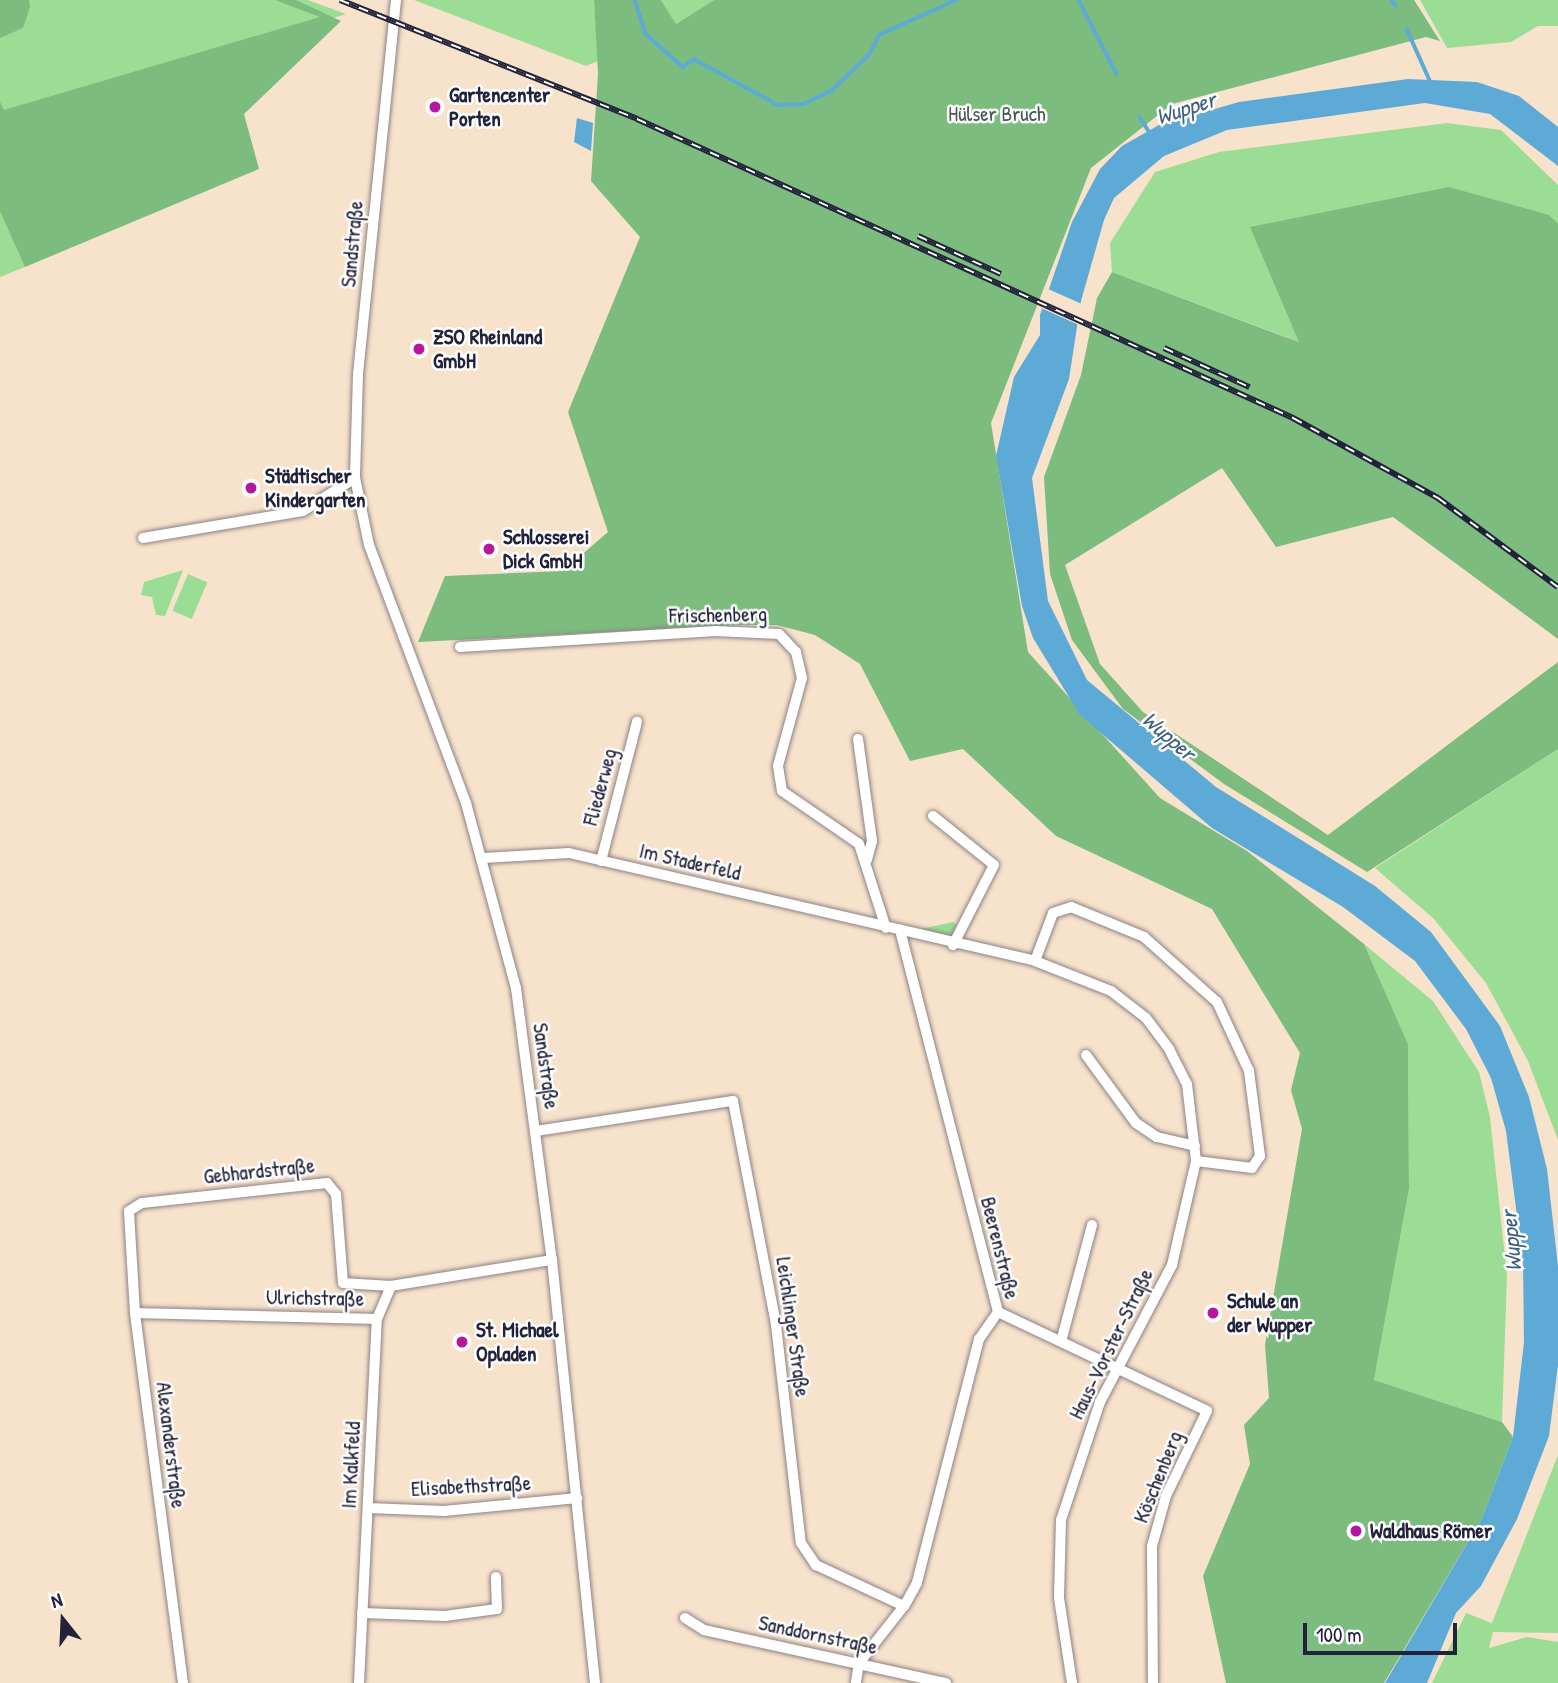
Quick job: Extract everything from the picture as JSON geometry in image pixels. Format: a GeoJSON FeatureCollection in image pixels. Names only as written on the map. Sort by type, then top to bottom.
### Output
{"type":"FeatureCollection","features":[{"type":"Feature","properties":{"kind":"street","name":"Sandstraße"},"geometry":{"type":"LineString","coordinates":[[396,0],[356,387],[355,478],[369,545],[484,858],[516,988],[552,1260],[595,1683]]}},
{"type":"Feature","properties":{"kind":"street"},"geometry":{"type":"LineString","coordinates":[[143,538],[303,511],[355,478]]}},
{"type":"Feature","properties":{"kind":"street","name":"Frischenberg"},"geometry":{"type":"LineString","coordinates":[[460,647],[715,631],[779,634],[796,652],[802,678],[778,766],[782,791],[849,835],[867,860],[886,929]]}},
{"type":"Feature","properties":{"kind":"street","name":"Fliederweg"},"geometry":{"type":"LineString","coordinates":[[601,861],[637,722]]}},
{"type":"Feature","properties":{"kind":"street","name":"Frischenberg"},"geometry":{"type":"LineString","coordinates":[[858,739],[872,841],[867,860]]}},
{"type":"Feature","properties":{"kind":"street"},"geometry":{"type":"LineString","coordinates":[[933,816],[994,865],[953,945]]}},
{"type":"Feature","properties":{"kind":"street","name":"Im Staderfeld"},"geometry":{"type":"LineString","coordinates":[[484,858],[553,851],[886,929]]}},
{"type":"Feature","properties":{"kind":"street"},"geometry":{"type":"LineString","coordinates":[[1035,961],[1053,913],[1071,907],[1144,937],[1217,1002],[1250,1071],[1259,1156],[1252,1168],[1196,1161]]}},
{"type":"Feature","properties":{"kind":"street","name":"Haus-Vorster-Straße"},"geometry":{"type":"LineString","coordinates":[[886,929],[1035,961],[1111,991],[1146,1018],[1187,1084],[1196,1161],[1172,1265],[1117,1368],[1061,1520],[1059,1598],[1072,1683]]}},
{"type":"Feature","properties":{"kind":"street","name":"Beerenstraße"},"geometry":{"type":"LineString","coordinates":[[901,934],[998,1312],[979,1339],[917,1583],[904,1606]]}},
{"type":"Feature","properties":{"kind":"street"},"geometry":{"type":"LineString","coordinates":[[1086,1055],[1127,1115],[1157,1137],[1195,1146]]}},
{"type":"Feature","properties":{"kind":"street","name":"Leichlinger Straße"},"geometry":{"type":"LineString","coordinates":[[536,1131],[733,1101],[776,1325],[801,1543],[816,1565],[904,1606]]}},
{"type":"Feature","properties":{"kind":"street","name":"Gebhardstraße"},"geometry":{"type":"LineString","coordinates":[[129,1211],[142,1203],[327,1183],[336,1194],[343,1283],[391,1286]]}},
{"type":"Feature","properties":{"kind":"street","name":"Alexanderstraße"},"geometry":{"type":"LineString","coordinates":[[129,1211],[135,1313],[183,1683]]}},
{"type":"Feature","properties":{"kind":"street"},"geometry":{"type":"LineString","coordinates":[[1062,1338],[1092,1224]]}},
{"type":"Feature","properties":{"kind":"street","name":"Ulrichstraße"},"geometry":{"type":"LineString","coordinates":[[135,1313],[377,1319],[391,1286],[552,1260]]}},
{"type":"Feature","properties":{"kind":"street"},"geometry":{"type":"LineString","coordinates":[[998,1312],[1062,1338],[1117,1368]]}},
{"type":"Feature","properties":{"kind":"street","name":"Im Kalkfeld"},"geometry":{"type":"LineString","coordinates":[[359,1683],[377,1319]]}},
{"type":"Feature","properties":{"kind":"street","name":"Köschenberg"},"geometry":{"type":"LineString","coordinates":[[1117,1368],[1207,1411],[1166,1496],[1152,1546],[1153,1683]]}},
{"type":"Feature","properties":{"kind":"street","name":"Elisabethstraße"},"geometry":{"type":"LineString","coordinates":[[368,1508],[444,1511],[577,1498]]}},
{"type":"Feature","properties":{"kind":"street"},"geometry":{"type":"LineString","coordinates":[[362,1613],[445,1616],[497,1609],[496,1577]]}},
{"type":"Feature","properties":{"kind":"street"},"geometry":{"type":"LineString","coordinates":[[856,1683],[859,1663],[904,1606]]}},
{"type":"Feature","properties":{"kind":"street","name":"Sanddornstraße"},"geometry":{"type":"LineString","coordinates":[[685,1618],[704,1630],[946,1683]]}},
{"type":"Feature","properties":{"kind":"green space"},"geometry":{"type":"Polygon","coordinates":[[[0,0],[308,0],[346,14],[20,115],[25,267],[0,277],[0,0]]]}},
{"type":"Feature","properties":{"kind":"green space"},"geometry":{"type":"Polygon","coordinates":[[[0,0],[29,0],[30,7],[23,28],[0,38],[0,0]]]}},
{"type":"Feature","properties":{"kind":"green space"},"geometry":{"type":"Polygon","coordinates":[[[275,0],[296,0],[341,21],[244,114],[259,169],[25,267],[0,211],[0,102],[4,110],[320,17],[275,0]]]}},
{"type":"Feature","properties":{"kind":"green space"},"geometry":{"type":"Polygon","coordinates":[[[414,0],[594,0],[598,61],[586,66],[414,0]]]}},
{"type":"Feature","properties":{"kind":"green space","name":"Hülser Bruch"},"geometry":{"type":"Polygon","coordinates":[[[594,0],[661,0],[676,24],[714,0],[1414,0],[1440,41],[1426,37],[1172,104],[1091,168],[991,423],[1028,652],[1160,798],[1247,851],[1364,944],[1408,1044],[1409,1189],[1374,1380],[1502,1422],[1513,1437],[1482,1518],[1384,1683],[1226,1683],[1203,1576],[1250,1464],[1244,1425],[1269,1398],[1265,1345],[1302,1129],[1291,1090],[1300,1053],[1212,909],[1056,836],[963,749],[910,761],[860,664],[815,635],[777,625],[740,625],[418,642],[445,576],[563,571],[608,532],[568,412],[640,237],[591,181],[598,74],[594,0]]]}},
{"type":"Feature","properties":{"kind":"green space"},"geometry":{"type":"Polygon","coordinates":[[[661,0],[714,0],[676,24],[661,0]]]}},
{"type":"Feature","properties":{"kind":"green space"},"geometry":{"type":"Polygon","coordinates":[[[1420,0],[1558,0],[1558,26],[1538,26],[1511,42],[1447,48],[1420,0]]]}},
{"type":"Feature","properties":{"kind":"green space"},"geometry":{"type":"Polygon","coordinates":[[[1447,123],[1501,130],[1558,185],[1558,544],[1311,355],[1281,296],[1300,342],[1112,272],[1110,243],[1155,172],[1219,152],[1447,123]]]}},
{"type":"Feature","properties":{"kind":"green space"},"geometry":{"type":"Polygon","coordinates":[[[1449,187],[1549,215],[1558,224],[1558,639],[1393,517],[1276,547],[1222,468],[1065,565],[1100,664],[1143,712],[1328,835],[1558,662],[1558,749],[1367,872],[1224,784],[1123,709],[1072,640],[1050,574],[1044,477],[1081,375],[1097,298],[1112,272],[1299,342],[1250,227],[1449,187]]]}},
{"type":"Feature","properties":{"kind":"green space"},"geometry":{"type":"Polygon","coordinates":[[[183,570],[165,616],[156,615],[152,597],[141,595],[144,582],[183,570]]]}},
{"type":"Feature","properties":{"kind":"green space"},"geometry":{"type":"Polygon","coordinates":[[[188,574],[207,582],[192,619],[172,611],[188,574]]]}},
{"type":"Feature","properties":{"kind":"green space"},"geometry":{"type":"Polygon","coordinates":[[[1558,749],[1558,1140],[1528,1061],[1486,983],[1433,918],[1375,868],[1558,749]]]}},
{"type":"Feature","properties":{"kind":"green space"},"geometry":{"type":"Polygon","coordinates":[[[953,922],[959,927],[949,941],[916,930],[953,922]]]}},
{"type":"Feature","properties":{"kind":"green space"},"geometry":{"type":"Polygon","coordinates":[[[1364,944],[1433,1001],[1479,1072],[1490,1117],[1507,1276],[1502,1422],[1374,1380],[1409,1189],[1408,1044],[1364,944]]]}},
{"type":"Feature","properties":{"kind":"green space"},"geometry":{"type":"Polygon","coordinates":[[[1558,1455],[1558,1633],[1493,1632],[1489,1648],[1527,1637],[1558,1642],[1558,1683],[1432,1683],[1466,1613],[1492,1623],[1558,1455]]]}},
{"type":"Feature","properties":{"kind":"water"},"geometry":{"type":"Polygon","coordinates":[[[1408,79],[1477,82],[1519,96],[1558,127],[1558,166],[1490,114],[1425,103],[1227,130],[1164,156],[1114,198],[1104,220],[1081,301],[1069,379],[1032,478],[1048,601],[1087,680],[1216,787],[1375,886],[1431,932],[1500,1026],[1529,1097],[1547,1169],[1558,1266],[1558,1365],[1549,1436],[1517,1519],[1481,1586],[1456,1613],[1427,1683],[1385,1683],[1482,1518],[1513,1437],[1524,1342],[1523,1262],[1506,1131],[1491,1078],[1466,1029],[1415,961],[1343,907],[1212,828],[1080,715],[1033,638],[1022,606],[996,456],[1014,377],[1040,335],[1040,315],[1072,222],[1100,169],[1122,146],[1159,125],[1239,102],[1408,79]]]}},
{"type":"Feature","properties":{"kind":"water"},"geometry":{"type":"Polygon","coordinates":[[[577,118],[593,123],[591,151],[574,142],[577,118]]]}},
{"type":"Feature","properties":{"kind":"pier"},"geometry":{"type":"Polygon","coordinates":[[[1046,288],[1084,305],[1081,326],[1039,307],[1046,288]]]}},
{"type":"Feature","properties":{"kind":"waterway"},"geometry":{"type":"LineString","coordinates":[[635,0],[646,34],[683,67],[694,59],[778,105],[804,104],[831,91],[869,55],[879,35],[956,0]]}},
{"type":"Feature","properties":{"kind":"waterway"},"geometry":{"type":"LineString","coordinates":[[1079,0],[1117,74]]}},
{"type":"Feature","properties":{"kind":"waterway"},"geometry":{"type":"LineString","coordinates":[[1392,0],[1396,6]]}},
{"type":"Feature","properties":{"kind":"waterway"},"geometry":{"type":"LineString","coordinates":[[1407,29],[1432,85]]}},
{"type":"Feature","properties":{"kind":"waterway","name":"Wupper"},"geometry":{"type":"LineString","coordinates":[[1140,117],[1150,133]]}},
{"type":"Feature","properties":{"kind":"railway"},"geometry":{"type":"LineString","coordinates":[[340,0],[637,119],[1293,418],[1438,498],[1558,587]]}},
{"type":"Feature","properties":{"kind":"railway"},"geometry":{"type":"LineString","coordinates":[[918,236],[1001,274]]}},
{"type":"Feature","properties":{"kind":"railway"},"geometry":{"type":"LineString","coordinates":[[1164,348],[1249,387]]}},
{"type":"Feature","properties":{"kind":"place","name":"Gartencenter Porten"},"geometry":{"type":"Point","coordinates":[435,107]}},
{"type":"Feature","properties":{"kind":"place","name":"ZSO Rheinland GmbH"},"geometry":{"type":"Point","coordinates":[419,349]}},
{"type":"Feature","properties":{"kind":"place","name":"Städtischer Kindergarten"},"geometry":{"type":"Point","coordinates":[251,488]}},
{"type":"Feature","properties":{"kind":"place","name":"Schlosserei Dick GmbH"},"geometry":{"type":"Point","coordinates":[489,549]}},
{"type":"Feature","properties":{"kind":"place","name":"Schule an der Wupper"},"geometry":{"type":"Point","coordinates":[1213,1313]}},
{"type":"Feature","properties":{"kind":"place","name":"St. Michael Opladen"},"geometry":{"type":"Point","coordinates":[462,1342]}},
{"type":"Feature","properties":{"kind":"place","name":"Waldhaus Römer"},"geometry":{"type":"Point","coordinates":[1356,1531]}}]}
